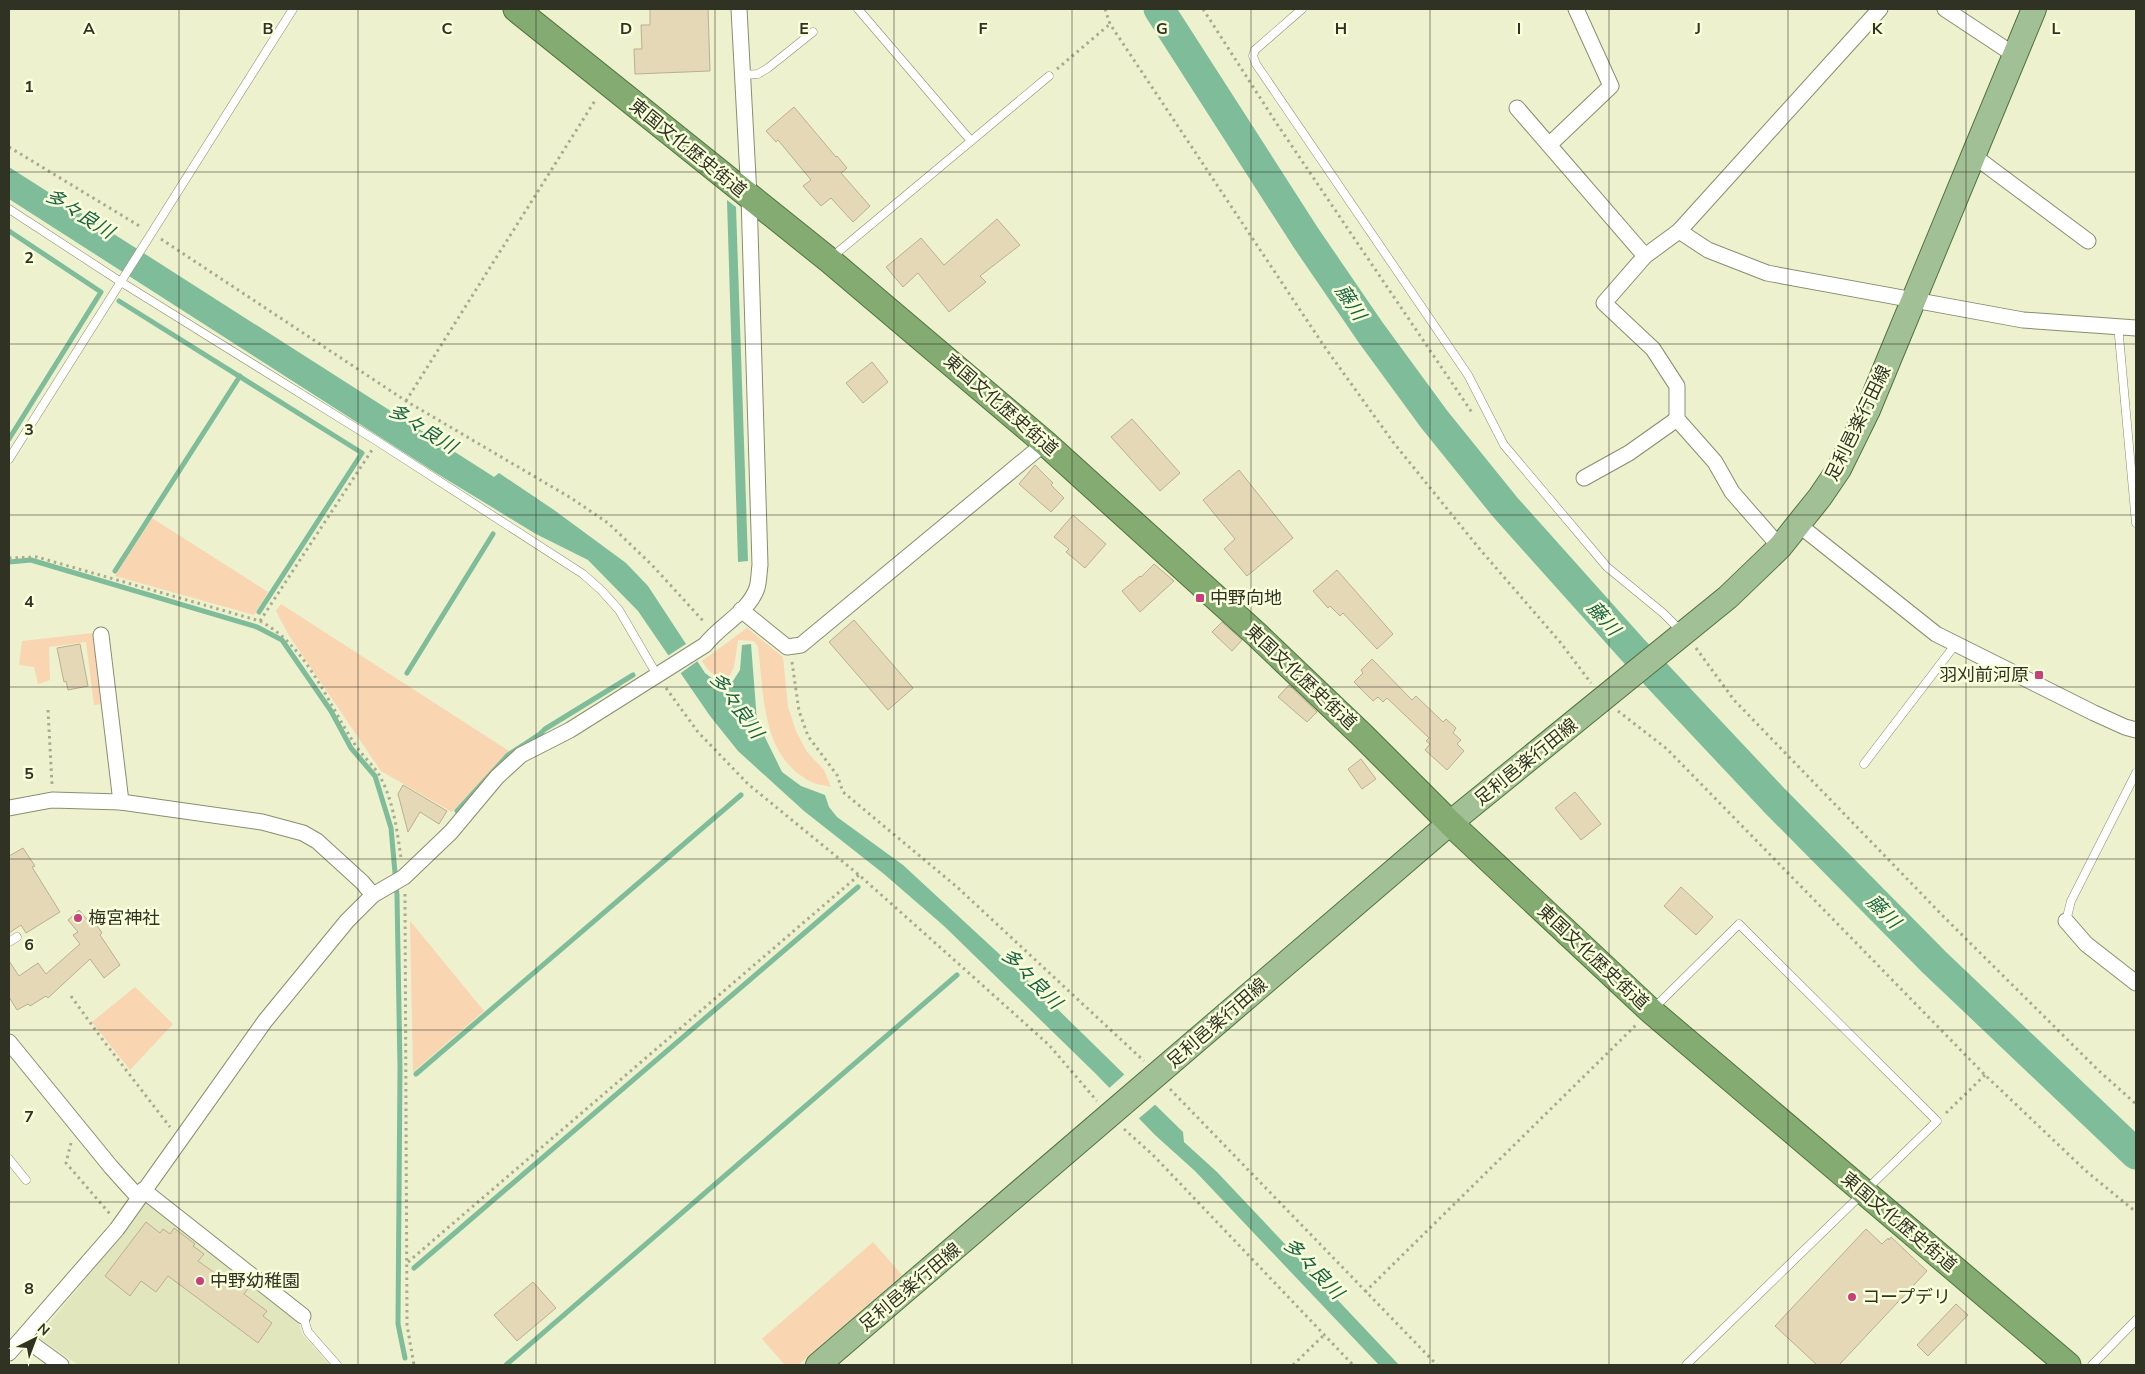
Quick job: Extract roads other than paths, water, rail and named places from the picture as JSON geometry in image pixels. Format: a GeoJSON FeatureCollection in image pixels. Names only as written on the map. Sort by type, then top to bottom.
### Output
{"type":"FeatureCollection","features":[{"type":"Feature","properties":{"kind":"highway","name":"東国文化歴史街道"},"geometry":{"type":"LineString","coordinates":[[516,9],[829,260],[1046,443],[1269,647],[1362,735],[1450,823],[1651,1011],[2068,1365]]}},
{"type":"Feature","properties":{"kind":"main road","name":"足利邑楽行田線"},"geometry":{"type":"LineString","coordinates":[[818,1365],[1112,1115],[1299,951],[1450,823],[1609,695],[1685,640],[1780,547],[1799,525],[1839,469],[1852,443],[1875,393],[2034,9]]}},
{"type":"Feature","properties":{"kind":"street"},"geometry":{"type":"LineString","coordinates":[[9,1353],[24,1338],[120,1225],[265,1021],[347,921],[373,895],[404,877],[451,832],[497,777],[520,755],[570,730],[660,673],[709,640],[741,610],[747,607],[757,587],[760,565],[749,196],[739,9]]}},
{"type":"Feature","properties":{"kind":"street"},"geometry":{"type":"LineString","coordinates":[[1549,146],[1611,86],[1576,9]]}},
{"type":"Feature","properties":{"kind":"street"},"geometry":{"type":"LineString","coordinates":[[1780,547],[1732,492],[1715,462],[1677,419],[1676,386],[1653,349],[1604,303],[1645,256],[1679,231],[1880,9]]}},
{"type":"Feature","properties":{"kind":"street"},"geometry":{"type":"LineString","coordinates":[[1945,9],[2016,56]]}},
{"type":"Feature","properties":{"kind":"street"},"geometry":{"type":"LineString","coordinates":[[1517,108],[1645,256]]}},
{"type":"Feature","properties":{"kind":"street"},"geometry":{"type":"LineString","coordinates":[[1974,156],[2088,241]]}},
{"type":"Feature","properties":{"kind":"street"},"geometry":{"type":"LineString","coordinates":[[1679,231],[1708,250],[1767,273],[2023,320],[2136,328]]}},
{"type":"Feature","properties":{"kind":"street"},"geometry":{"type":"LineString","coordinates":[[1584,478],[1629,453],[1677,419]]}},
{"type":"Feature","properties":{"kind":"street"},"geometry":{"type":"LineString","coordinates":[[741,610],[787,647],[802,645],[1046,443]]}},
{"type":"Feature","properties":{"kind":"street"},"geometry":{"type":"LineString","coordinates":[[1799,525],[1911,616],[1955,645],[2094,713],[2136,730]]}},
{"type":"Feature","properties":{"kind":"street"},"geometry":{"type":"LineString","coordinates":[[101,636],[120,802]]}},
{"type":"Feature","properties":{"kind":"street"},"geometry":{"type":"LineString","coordinates":[[9,808],[52,800],[120,802],[262,822],[303,833],[317,841],[373,895]]}},
{"type":"Feature","properties":{"kind":"street"},"geometry":{"type":"LineString","coordinates":[[2066,921],[2086,944],[2136,984]]}},
{"type":"Feature","properties":{"kind":"street"},"geometry":{"type":"LineString","coordinates":[[9,1042],[111,1167],[141,1194],[303,1316]]}},
{"type":"Feature","properties":{"kind":"street"},"geometry":{"type":"LineString","coordinates":[[24,1338],[61,1365]]}},
{"type":"Feature","properties":{"kind":"lane"},"geometry":{"type":"LineString","coordinates":[[9,458],[293,9]]}},
{"type":"Feature","properties":{"kind":"lane"},"geometry":{"type":"LineString","coordinates":[[858,9],[971,141]]}},
{"type":"Feature","properties":{"kind":"lane"},"geometry":{"type":"LineString","coordinates":[[1302,9],[1255,50],[1253,56],[1256,64],[1468,375],[1504,445],[1607,567],[1663,613],[1685,640]]}},
{"type":"Feature","properties":{"kind":"lane"},"geometry":{"type":"LineString","coordinates":[[744,75],[758,74],[768,68],[813,32]]}},
{"type":"Feature","properties":{"kind":"lane"},"geometry":{"type":"LineString","coordinates":[[829,260],[1048,76]]}},
{"type":"Feature","properties":{"kind":"lane"},"geometry":{"type":"LineString","coordinates":[[9,210],[122,279],[583,574],[601,590],[618,610],[660,673]]}},
{"type":"Feature","properties":{"kind":"lane"},"geometry":{"type":"LineString","coordinates":[[2118,326],[2136,523]]}},
{"type":"Feature","properties":{"kind":"lane"},"geometry":{"type":"LineString","coordinates":[[1864,764],[1955,645]]}},
{"type":"Feature","properties":{"kind":"lane"},"geometry":{"type":"LineString","coordinates":[[2066,921],[2071,902],[2136,773]]}},
{"type":"Feature","properties":{"kind":"lane"},"geometry":{"type":"LineString","coordinates":[[1651,1011],[1739,924],[1937,1121],[1686,1365]]}},
{"type":"Feature","properties":{"kind":"lane"},"geometry":{"type":"LineString","coordinates":[[9,942],[17,937]]}},
{"type":"Feature","properties":{"kind":"lane"},"geometry":{"type":"LineString","coordinates":[[9,1159],[26,1180]]}},
{"type":"Feature","properties":{"kind":"lane"},"geometry":{"type":"LineString","coordinates":[[303,1316],[308,1332],[337,1365]]}},
{"type":"Feature","properties":{"kind":"lane"},"geometry":{"type":"LineString","coordinates":[[2092,1365],[2136,1320]]}},
{"type":"Feature","properties":{"kind":"water","name":"多々良川"},"geometry":{"type":"Polygon","coordinates":[[[9,167],[494,477],[499,473],[554,510],[626,563],[648,586],[705,673],[720,684],[733,681],[740,670],[742,645],[751,644],[757,721],[782,772],[801,786],[825,795],[829,807],[837,817],[903,865],[1034,986],[1183,1132],[1184,1142],[1217,1172],[1399,1365],[1379,1365],[1195,1171],[1155,1135],[1096,1074],[944,926],[884,874],[804,811],[738,751],[710,716],[638,611],[588,560],[536,534],[436,473],[9,199],[9,167]]]}},
{"type":"Feature","properties":{"kind":"water"},"geometry":{"type":"Polygon","coordinates":[[[727,200],[736,207],[748,561],[738,562],[727,200]]]}},
{"type":"Feature","properties":{"kind":"waterway","name":"藤川"},"geometry":{"type":"LineString","coordinates":[[1159,9],[1306,238],[1371,333],[1434,419],[1505,507],[1633,650],[1774,800],[1934,962],[2136,1154]]}},
{"type":"Feature","properties":{"kind":"waterway"},"geometry":{"type":"LineString","coordinates":[[9,231],[101,292],[9,439]]}},
{"type":"Feature","properties":{"kind":"waterway"},"geometry":{"type":"LineString","coordinates":[[119,301],[362,453],[259,612]]}},
{"type":"Feature","properties":{"kind":"waterway"},"geometry":{"type":"LineString","coordinates":[[115,571],[240,376]]}},
{"type":"Feature","properties":{"kind":"waterway"},"geometry":{"type":"LineString","coordinates":[[407,673],[493,534]]}},
{"type":"Feature","properties":{"kind":"waterway"},"geometry":{"type":"LineString","coordinates":[[9,562],[31,560],[257,627],[282,640],[331,711],[351,748],[375,776],[391,828],[397,895],[400,1069],[398,1324],[405,1358]]}},
{"type":"Feature","properties":{"kind":"waterway"},"geometry":{"type":"LineString","coordinates":[[457,811],[508,755],[545,729],[633,675]]}},
{"type":"Feature","properties":{"kind":"waterway"},"geometry":{"type":"LineString","coordinates":[[416,1074],[741,795]]}},
{"type":"Feature","properties":{"kind":"waterway"},"geometry":{"type":"LineString","coordinates":[[414,1268],[858,887]]}},
{"type":"Feature","properties":{"kind":"waterway"},"geometry":{"type":"LineString","coordinates":[[506,1365],[957,975]]}},
{"type":"Feature","properties":{"kind":"place","name":"中野向地"},"geometry":{"type":"Point","coordinates":[1200,598]}},
{"type":"Feature","properties":{"kind":"place","name":"羽刈前河原"},"geometry":{"type":"Point","coordinates":[2039,675]}},
{"type":"Feature","properties":{"kind":"place","name":"梅宮神社"},"geometry":{"type":"Point","coordinates":[78,918]}},
{"type":"Feature","properties":{"kind":"place","name":"中野幼稚園"},"geometry":{"type":"Point","coordinates":[200,1281]}},
{"type":"Feature","properties":{"kind":"place","name":"コープデリ"},"geometry":{"type":"Point","coordinates":[1852,1297]}}]}
